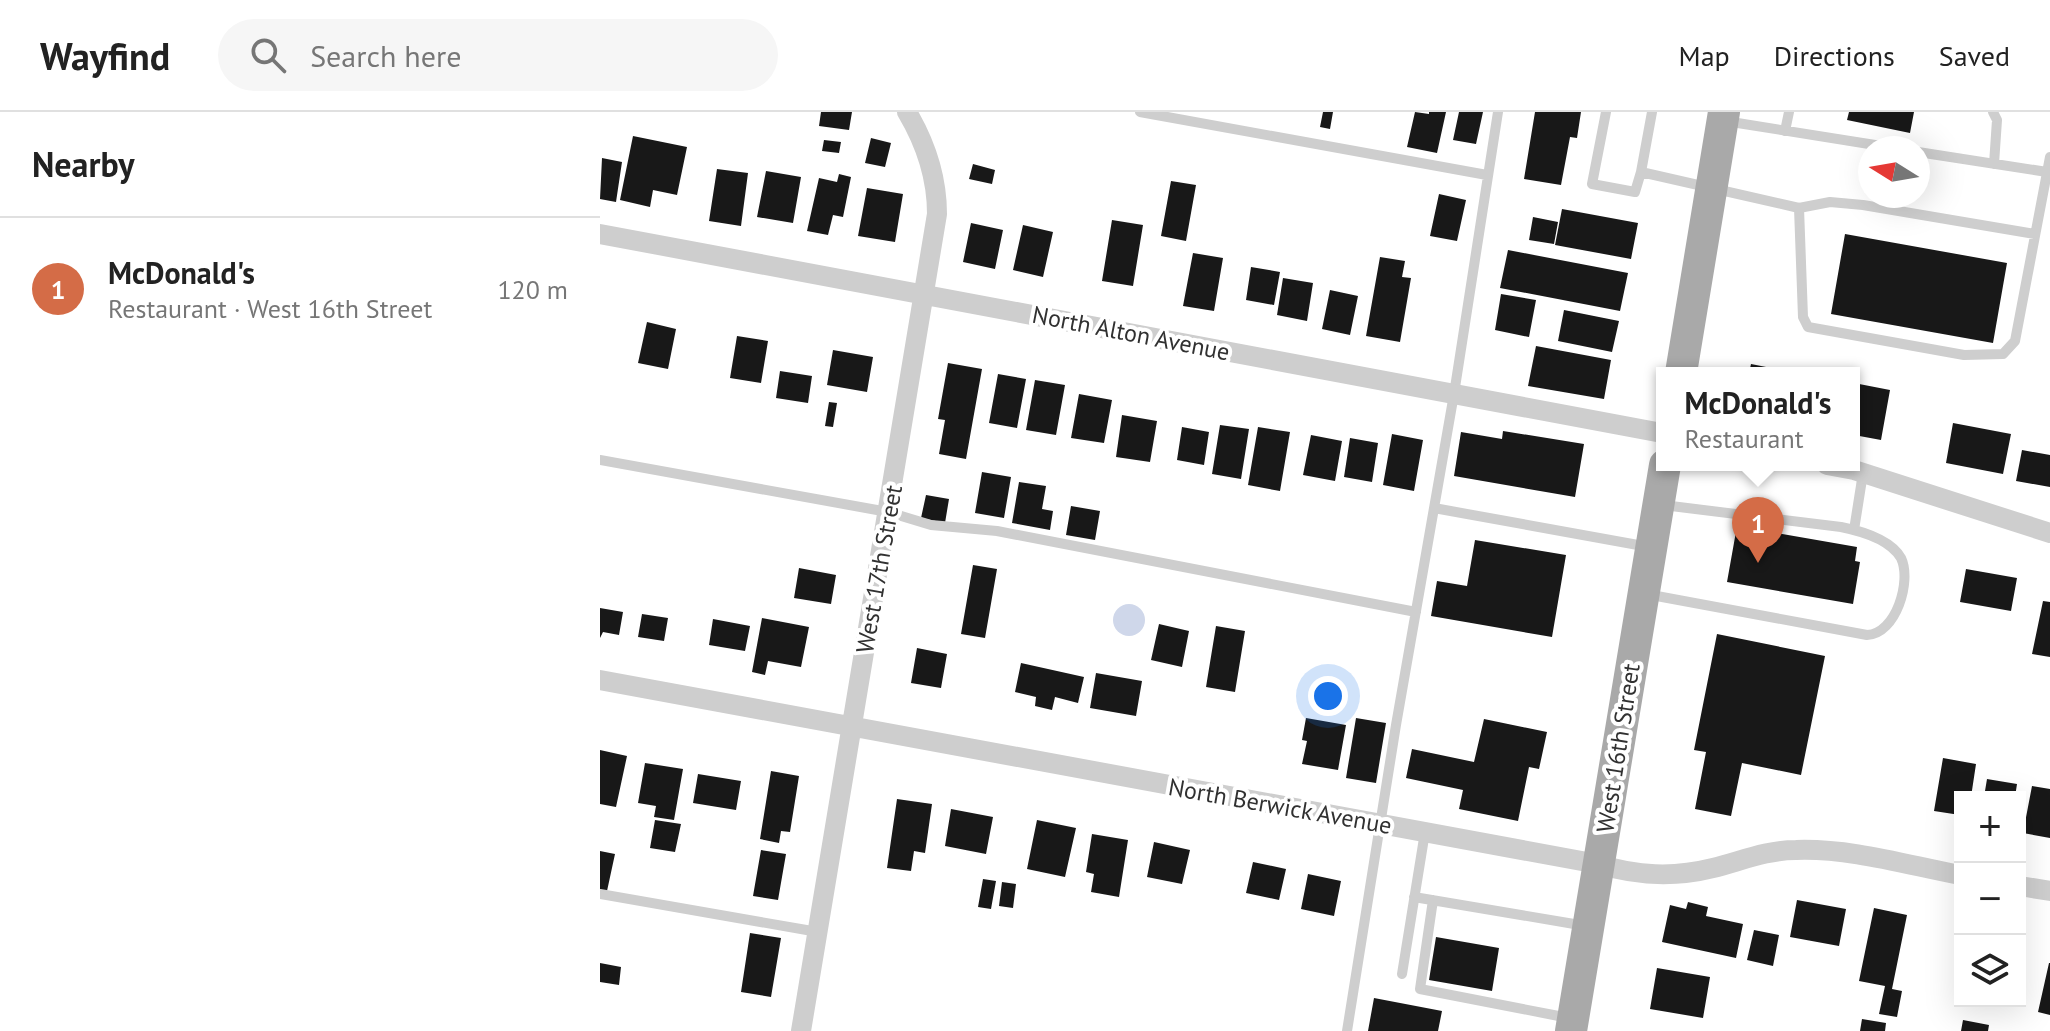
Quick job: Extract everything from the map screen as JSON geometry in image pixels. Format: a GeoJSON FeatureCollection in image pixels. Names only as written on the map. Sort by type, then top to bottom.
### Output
{"type":"FeatureCollection","features":[{"type":"Feature","properties":{"kind":"main road"},"geometry":{"type":"LineString","coordinates":[[1682,367],[1724,117]]}},
{"type":"Feature","properties":{"kind":"main road","name":"West 16th Street"},"geometry":{"type":"LineString","coordinates":[[1572,1025],[1664,471]]}},
{"type":"Feature","properties":{"kind":"street","name":"West 17th Street"},"geometry":{"type":"LineString","coordinates":[[801,1031],[937,214],[936,185],[917,128],[907,112]]}},
{"type":"Feature","properties":{"kind":"street","name":"North Alton Avenue"},"geometry":{"type":"LineString","coordinates":[[600,234],[1656,432]]}},
{"type":"Feature","properties":{"kind":"street"},"geometry":{"type":"LineString","coordinates":[[1854,471],[2050,533]]}},
{"type":"Feature","properties":{"kind":"street","name":"North Berwick Avenue"},"geometry":{"type":"LineString","coordinates":[[600,680],[1598,864],[1633,873],[1680,875],[1773,852],[1796,850],[1832,852],[1954,874]]}},
{"type":"Feature","properties":{"kind":"street"},"geometry":{"type":"LineString","coordinates":[[2026,887],[2050,891]]}},
{"type":"Feature","properties":{"kind":"lane"},"geometry":{"type":"LineString","coordinates":[[1140,112],[1487,175]]}},
{"type":"Feature","properties":{"kind":"lane"},"geometry":{"type":"LineString","coordinates":[[1347,1031],[1498,112]]}},
{"type":"Feature","properties":{"kind":"lane"},"geometry":{"type":"LineString","coordinates":[[1606,112],[1592,184],[1635,192],[1652,112]]}},
{"type":"Feature","properties":{"kind":"lane"},"geometry":{"type":"LineString","coordinates":[[1785,131],[1789,112]]}},
{"type":"Feature","properties":{"kind":"lane"},"geometry":{"type":"LineString","coordinates":[[1993,112],[1997,120],[1994,164]]}},
{"type":"Feature","properties":{"kind":"lane"},"geometry":{"type":"LineString","coordinates":[[1724,117],[1785,131],[1858,142]]}},
{"type":"Feature","properties":{"kind":"lane"},"geometry":{"type":"LineString","coordinates":[[1930,154],[2047,172]]}},
{"type":"Feature","properties":{"kind":"lane"},"geometry":{"type":"LineString","coordinates":[[1799,208],[1803,317],[1808,327],[1964,355],[2003,354],[2015,341],[2050,157]]}},
{"type":"Feature","properties":{"kind":"lane"},"geometry":{"type":"LineString","coordinates":[[1641,172],[1799,208],[1830,202],[1863,205],[2035,234]]}},
{"type":"Feature","properties":{"kind":"lane"},"geometry":{"type":"LineString","coordinates":[[600,460],[888,512],[931,525],[997,531],[1416,612]]}},
{"type":"Feature","properties":{"kind":"lane"},"geometry":{"type":"LineString","coordinates":[[1854,530],[1863,473]]}},
{"type":"Feature","properties":{"kind":"lane"},"geometry":{"type":"LineString","coordinates":[[1644,593],[1875,635],[1891,621],[1902,590],[1905,570],[1897,552],[1880,540],[1854,530],[1659,504]]}},
{"type":"Feature","properties":{"kind":"lane"},"geometry":{"type":"LineString","coordinates":[[1434,508],[1651,548]]}},
{"type":"Feature","properties":{"kind":"lane"},"geometry":{"type":"LineString","coordinates":[[1402,974],[1425,832]]}},
{"type":"Feature","properties":{"kind":"lane"},"geometry":{"type":"LineString","coordinates":[[600,894],[818,932]]}},
{"type":"Feature","properties":{"kind":"lane"},"geometry":{"type":"LineString","coordinates":[[1414,897],[1588,926]]}},
{"type":"Feature","properties":{"kind":"lane"},"geometry":{"type":"LineString","coordinates":[[1433,900],[1420,989],[1572,1025]]}},
{"type":"Feature","properties":{"kind":"water"},"geometry":{"type":"Polygon","coordinates":[[[1129,604],[1140,609],[1145,620],[1140,631],[1129,636],[1118,631],[1113,620],[1118,609],[1129,604]]]}},
{"type":"Feature","properties":{"kind":"building"},"geometry":{"type":"Polygon","coordinates":[[[821,112],[852,112],[849,130],[819,126],[821,112]]]}},
{"type":"Feature","properties":{"kind":"building"},"geometry":{"type":"Polygon","coordinates":[[[1323,112],[1333,112],[1330,129],[1320,127],[1323,112]]]}},
{"type":"Feature","properties":{"kind":"building"},"geometry":{"type":"Polygon","coordinates":[[[1415,112],[1446,112],[1437,153],[1407,147],[1415,112]]]}},
{"type":"Feature","properties":{"kind":"building"},"geometry":{"type":"Polygon","coordinates":[[[1459,112],[1483,112],[1476,144],[1453,140],[1459,112]]]}},
{"type":"Feature","properties":{"kind":"building"},"geometry":{"type":"Polygon","coordinates":[[[1535,112],[1581,112],[1577,138],[1570,137],[1561,185],[1524,179],[1535,112]]]}},
{"type":"Feature","properties":{"kind":"building"},"geometry":{"type":"Polygon","coordinates":[[[1849,112],[1914,112],[1910,133],[1847,120],[1849,112]]]}},
{"type":"Feature","properties":{"kind":"building"},"geometry":{"type":"Polygon","coordinates":[[[633,136],[687,147],[677,195],[653,190],[650,207],[620,200],[633,136]]]}},
{"type":"Feature","properties":{"kind":"building"},"geometry":{"type":"Polygon","coordinates":[[[871,138],[891,143],[885,167],[865,163],[871,138]]]}},
{"type":"Feature","properties":{"kind":"building"},"geometry":{"type":"Polygon","coordinates":[[[824,140],[841,142],[839,153],[822,151],[824,140]]]}},
{"type":"Feature","properties":{"kind":"building"},"geometry":{"type":"Polygon","coordinates":[[[602,158],[622,162],[616,202],[600,199],[602,158]]]}},
{"type":"Feature","properties":{"kind":"building"},"geometry":{"type":"Polygon","coordinates":[[[973,164],[995,170],[992,184],[969,179],[973,164]]]}},
{"type":"Feature","properties":{"kind":"building"},"geometry":{"type":"Polygon","coordinates":[[[717,169],[748,173],[741,226],[709,221],[717,169]]]}},
{"type":"Feature","properties":{"kind":"building"},"geometry":{"type":"Polygon","coordinates":[[[766,171],[801,177],[793,223],[757,217],[766,171]]]}},
{"type":"Feature","properties":{"kind":"building"},"geometry":{"type":"Polygon","coordinates":[[[839,174],[851,177],[843,217],[833,215],[828,235],[807,231],[819,178],[837,182],[839,174]]]}},
{"type":"Feature","properties":{"kind":"building"},"geometry":{"type":"Polygon","coordinates":[[[1171,181],[1196,185],[1186,241],[1161,236],[1171,181]]]}},
{"type":"Feature","properties":{"kind":"building"},"geometry":{"type":"Polygon","coordinates":[[[867,188],[903,194],[895,242],[858,236],[867,188]]]}},
{"type":"Feature","properties":{"kind":"building"},"geometry":{"type":"Polygon","coordinates":[[[1439,194],[1466,200],[1457,241],[1430,236],[1439,194]]]}},
{"type":"Feature","properties":{"kind":"building"},"geometry":{"type":"Polygon","coordinates":[[[1562,209],[1638,223],[1631,259],[1555,245],[1562,209]]]}},
{"type":"Feature","properties":{"kind":"building"},"geometry":{"type":"Polygon","coordinates":[[[1533,217],[1558,222],[1554,244],[1529,240],[1533,217]]]}},
{"type":"Feature","properties":{"kind":"building"},"geometry":{"type":"Polygon","coordinates":[[[1112,220],[1143,225],[1133,286],[1102,281],[1112,220]]]}},
{"type":"Feature","properties":{"kind":"building"},"geometry":{"type":"Polygon","coordinates":[[[971,223],[1003,230],[995,269],[963,262],[971,223]]]}},
{"type":"Feature","properties":{"kind":"building"},"geometry":{"type":"Polygon","coordinates":[[[1023,225],[1053,232],[1043,277],[1013,270],[1023,225]]]}},
{"type":"Feature","properties":{"kind":"building"},"geometry":{"type":"Polygon","coordinates":[[[1845,234],[2007,263],[1993,343],[1831,314],[1845,234]]]}},
{"type":"Feature","properties":{"kind":"building"},"geometry":{"type":"Polygon","coordinates":[[[1508,250],[1628,273],[1620,311],[1500,288],[1508,250]]]}},
{"type":"Feature","properties":{"kind":"building"},"geometry":{"type":"Polygon","coordinates":[[[1193,253],[1223,258],[1214,311],[1183,306],[1193,253]]]}},
{"type":"Feature","properties":{"kind":"building"},"geometry":{"type":"Polygon","coordinates":[[[1380,257],[1405,261],[1402,277],[1411,278],[1400,342],[1366,336],[1380,257]]]}},
{"type":"Feature","properties":{"kind":"building"},"geometry":{"type":"Polygon","coordinates":[[[1251,267],[1280,272],[1274,305],[1246,300],[1251,267]]]}},
{"type":"Feature","properties":{"kind":"building"},"geometry":{"type":"Polygon","coordinates":[[[1283,278],[1313,283],[1307,321],[1277,315],[1283,278]]]}},
{"type":"Feature","properties":{"kind":"building"},"geometry":{"type":"Polygon","coordinates":[[[1330,290],[1358,296],[1350,335],[1322,329],[1330,290]]]}},
{"type":"Feature","properties":{"kind":"building"},"geometry":{"type":"Polygon","coordinates":[[[1501,294],[1536,300],[1529,337],[1495,330],[1501,294]]]}},
{"type":"Feature","properties":{"kind":"building"},"geometry":{"type":"Polygon","coordinates":[[[1564,310],[1619,321],[1612,352],[1558,341],[1564,310]]]}},
{"type":"Feature","properties":{"kind":"building"},"geometry":{"type":"Polygon","coordinates":[[[647,322],[676,329],[668,369],[638,363],[647,322]]]}},
{"type":"Feature","properties":{"kind":"building"},"geometry":{"type":"Polygon","coordinates":[[[737,336],[768,341],[761,383],[730,378],[737,336]]]}},
{"type":"Feature","properties":{"kind":"building"},"geometry":{"type":"Polygon","coordinates":[[[1536,346],[1611,360],[1604,399],[1528,386],[1536,346]]]}},
{"type":"Feature","properties":{"kind":"building"},"geometry":{"type":"Polygon","coordinates":[[[833,350],[873,357],[867,392],[827,385],[833,350]]]}},
{"type":"Feature","properties":{"kind":"building"},"geometry":{"type":"Polygon","coordinates":[[[948,363],[982,369],[966,459],[939,454],[945,420],[938,419],[948,363]]]}},
{"type":"Feature","properties":{"kind":"building"},"geometry":{"type":"Polygon","coordinates":[[[780,371],[812,376],[808,403],[776,398],[780,371]]]}},
{"type":"Feature","properties":{"kind":"building"},"geometry":{"type":"Polygon","coordinates":[[[998,374],[1026,379],[1017,428],[989,423],[998,374]]]}},
{"type":"Feature","properties":{"kind":"building"},"geometry":{"type":"Polygon","coordinates":[[[1035,380],[1065,385],[1056,435],[1026,430],[1035,380]]]}},
{"type":"Feature","properties":{"kind":"building"},"geometry":{"type":"Polygon","coordinates":[[[1860,384],[1890,390],[1881,440],[1860,436],[1860,384]]]}},
{"type":"Feature","properties":{"kind":"building"},"geometry":{"type":"Polygon","coordinates":[[[1079,394],[1112,400],[1104,443],[1071,438],[1079,394]]]}},
{"type":"Feature","properties":{"kind":"building"},"geometry":{"type":"Polygon","coordinates":[[[829,402],[837,403],[833,427],[825,426],[829,402]]]}},
{"type":"Feature","properties":{"kind":"building"},"geometry":{"type":"Polygon","coordinates":[[[1122,415],[1157,421],[1150,462],[1116,457],[1122,415]]]}},
{"type":"Feature","properties":{"kind":"building"},"geometry":{"type":"Polygon","coordinates":[[[1953,423],[2011,434],[2003,474],[1946,463],[1953,423]]]}},
{"type":"Feature","properties":{"kind":"building"},"geometry":{"type":"Polygon","coordinates":[[[1220,425],[1249,429],[1241,479],[1212,474],[1220,425]]]}},
{"type":"Feature","properties":{"kind":"building"},"geometry":{"type":"Polygon","coordinates":[[[1182,427],[1209,432],[1204,465],[1177,460],[1182,427]]]}},
{"type":"Feature","properties":{"kind":"building"},"geometry":{"type":"Polygon","coordinates":[[[1258,427],[1290,432],[1280,491],[1248,485],[1258,427]]]}},
{"type":"Feature","properties":{"kind":"building"},"geometry":{"type":"Polygon","coordinates":[[[1503,431],[1584,444],[1575,497],[1454,476],[1461,432],[1502,439],[1503,431]]]}},
{"type":"Feature","properties":{"kind":"building"},"geometry":{"type":"Polygon","coordinates":[[[1392,434],[1423,440],[1414,491],[1383,485],[1392,434]]]}},
{"type":"Feature","properties":{"kind":"building"},"geometry":{"type":"Polygon","coordinates":[[[1311,435],[1342,441],[1335,481],[1303,475],[1311,435]]]}},
{"type":"Feature","properties":{"kind":"building"},"geometry":{"type":"Polygon","coordinates":[[[1350,438],[1378,443],[1372,482],[1344,477],[1350,438]]]}},
{"type":"Feature","properties":{"kind":"building"},"geometry":{"type":"Polygon","coordinates":[[[2022,450],[2050,455],[2050,487],[2016,481],[2022,450]]]}},
{"type":"Feature","properties":{"kind":"building"},"geometry":{"type":"Polygon","coordinates":[[[982,472],[1011,477],[1004,518],[975,513],[982,472]]]}},
{"type":"Feature","properties":{"kind":"building"},"geometry":{"type":"Polygon","coordinates":[[[1019,482],[1046,486],[1042,509],[1053,511],[1050,530],[1012,523],[1019,482]]]}},
{"type":"Feature","properties":{"kind":"building"},"geometry":{"type":"Polygon","coordinates":[[[926,495],[949,499],[945,523],[921,518],[926,495]]]}},
{"type":"Feature","properties":{"kind":"building"},"geometry":{"type":"Polygon","coordinates":[[[1071,506],[1100,511],[1095,540],[1066,535],[1071,506]]]}},
{"type":"Feature","properties":{"kind":"building"},"geometry":{"type":"Polygon","coordinates":[[[1737,526],[1857,547],[1855,561],[1860,562],[1853,604],[1727,582],[1737,526]]]}},
{"type":"Feature","properties":{"kind":"building"},"geometry":{"type":"Polygon","coordinates":[[[1475,540],[1566,555],[1552,637],[1431,616],[1437,581],[1467,586],[1475,540]]]}},
{"type":"Feature","properties":{"kind":"building"},"geometry":{"type":"Polygon","coordinates":[[[973,565],[997,569],[985,638],[961,634],[973,565]]]}},
{"type":"Feature","properties":{"kind":"building"},"geometry":{"type":"Polygon","coordinates":[[[799,568],[836,575],[831,604],[794,598],[799,568]]]}},
{"type":"Feature","properties":{"kind":"building"},"geometry":{"type":"Polygon","coordinates":[[[1966,569],[2017,578],[2011,611],[1960,602],[1966,569]]]}},
{"type":"Feature","properties":{"kind":"building"},"geometry":{"type":"Polygon","coordinates":[[[2043,601],[2050,602],[2050,657],[2032,654],[2043,601]]]}},
{"type":"Feature","properties":{"kind":"building"},"geometry":{"type":"Polygon","coordinates":[[[600,608],[623,612],[619,635],[603,632],[600,638],[600,608]]]}},
{"type":"Feature","properties":{"kind":"building"},"geometry":{"type":"Polygon","coordinates":[[[642,614],[668,618],[664,641],[638,637],[642,614]]]}},
{"type":"Feature","properties":{"kind":"building"},"geometry":{"type":"Polygon","coordinates":[[[762,618],[809,627],[801,667],[768,661],[765,675],[752,672],[762,618]]]}},
{"type":"Feature","properties":{"kind":"building"},"geometry":{"type":"Polygon","coordinates":[[[713,619],[750,626],[745,651],[709,645],[713,619]]]}},
{"type":"Feature","properties":{"kind":"building"},"geometry":{"type":"Polygon","coordinates":[[[1159,624],[1189,631],[1182,667],[1151,660],[1159,624]]]}},
{"type":"Feature","properties":{"kind":"building"},"geometry":{"type":"Polygon","coordinates":[[[1216,626],[1245,631],[1235,692],[1206,687],[1216,626]]]}},
{"type":"Feature","properties":{"kind":"building"},"geometry":{"type":"Polygon","coordinates":[[[1717,634],[1825,656],[1801,775],[1742,763],[1731,816],[1695,809],[1706,752],[1694,750],[1717,634]]]}},
{"type":"Feature","properties":{"kind":"building"},"geometry":{"type":"Polygon","coordinates":[[[917,648],[947,654],[941,688],[911,683],[917,648]]]}},
{"type":"Feature","properties":{"kind":"building"},"geometry":{"type":"Polygon","coordinates":[[[1021,663],[1084,677],[1078,703],[1055,697],[1052,710],[1035,706],[1036,697],[1015,692],[1021,663]]]}},
{"type":"Feature","properties":{"kind":"building"},"geometry":{"type":"Polygon","coordinates":[[[1096,673],[1142,681],[1136,716],[1090,708],[1096,673]]]}},
{"type":"Feature","properties":{"kind":"building"},"geometry":{"type":"Polygon","coordinates":[[[1306,718],[1346,725],[1338,770],[1302,764],[1307,741],[1302,740],[1306,718]]]}},
{"type":"Feature","properties":{"kind":"building"},"geometry":{"type":"Polygon","coordinates":[[[1356,718],[1386,723],[1376,783],[1346,778],[1356,718]]]}},
{"type":"Feature","properties":{"kind":"building"},"geometry":{"type":"Polygon","coordinates":[[[1484,719],[1547,732],[1539,769],[1529,767],[1518,821],[1459,809],[1463,790],[1406,778],[1412,749],[1474,762],[1484,719]]]}},
{"type":"Feature","properties":{"kind":"building"},"geometry":{"type":"Polygon","coordinates":[[[600,750],[627,756],[616,807],[600,804],[600,750]]]}},
{"type":"Feature","properties":{"kind":"building"},"geometry":{"type":"Polygon","coordinates":[[[1943,758],[1976,764],[1972,791],[1954,791],[1954,814],[1934,811],[1943,758]]]}},
{"type":"Feature","properties":{"kind":"building"},"geometry":{"type":"Polygon","coordinates":[[[645,763],[683,769],[674,820],[654,817],[656,806],[638,803],[645,763]]]}},
{"type":"Feature","properties":{"kind":"building"},"geometry":{"type":"Polygon","coordinates":[[[771,771],[799,776],[790,832],[781,831],[779,843],[760,839],[771,771]]]}},
{"type":"Feature","properties":{"kind":"building"},"geometry":{"type":"Polygon","coordinates":[[[698,774],[741,781],[736,810],[693,803],[698,774]]]}},
{"type":"Feature","properties":{"kind":"building"},"geometry":{"type":"Polygon","coordinates":[[[1987,779],[2017,784],[2016,791],[1985,791],[1987,779]]]}},
{"type":"Feature","properties":{"kind":"building"},"geometry":{"type":"Polygon","coordinates":[[[2032,786],[2050,789],[2050,838],[2026,834],[2032,786]]]}},
{"type":"Feature","properties":{"kind":"building"},"geometry":{"type":"Polygon","coordinates":[[[897,799],[932,804],[925,853],[914,851],[911,871],[887,868],[897,799]]]}},
{"type":"Feature","properties":{"kind":"building"},"geometry":{"type":"Polygon","coordinates":[[[951,809],[993,817],[986,854],[945,846],[951,809]]]}},
{"type":"Feature","properties":{"kind":"building"},"geometry":{"type":"Polygon","coordinates":[[[655,820],[681,824],[675,852],[650,848],[655,820]]]}},
{"type":"Feature","properties":{"kind":"building"},"geometry":{"type":"Polygon","coordinates":[[[1037,820],[1076,828],[1065,877],[1027,869],[1037,820]]]}},
{"type":"Feature","properties":{"kind":"building"},"geometry":{"type":"Polygon","coordinates":[[[1092,834],[1128,840],[1119,897],[1091,892],[1094,874],[1086,872],[1092,834]]]}},
{"type":"Feature","properties":{"kind":"building"},"geometry":{"type":"Polygon","coordinates":[[[1154,842],[1190,850],[1182,884],[1147,877],[1154,842]]]}},
{"type":"Feature","properties":{"kind":"building"},"geometry":{"type":"Polygon","coordinates":[[[761,850],[786,854],[778,900],[753,896],[761,850]]]}},
{"type":"Feature","properties":{"kind":"building"},"geometry":{"type":"Polygon","coordinates":[[[600,851],[615,854],[607,891],[600,890],[600,851]]]}},
{"type":"Feature","properties":{"kind":"building"},"geometry":{"type":"Polygon","coordinates":[[[1253,862],[1286,869],[1279,900],[1246,893],[1253,862]]]}},
{"type":"Feature","properties":{"kind":"building"},"geometry":{"type":"Polygon","coordinates":[[[1308,874],[1341,881],[1334,916],[1301,909],[1308,874]]]}},
{"type":"Feature","properties":{"kind":"building"},"geometry":{"type":"Polygon","coordinates":[[[983,879],[996,881],[991,909],[978,907],[983,879]]]}},
{"type":"Feature","properties":{"kind":"building"},"geometry":{"type":"Polygon","coordinates":[[[1002,882],[1016,884],[1013,908],[999,906],[1002,882]]]}},
{"type":"Feature","properties":{"kind":"building"},"geometry":{"type":"Polygon","coordinates":[[[1797,900],[1846,909],[1839,946],[1790,937],[1797,900]]]}},
{"type":"Feature","properties":{"kind":"building"},"geometry":{"type":"Polygon","coordinates":[[[1688,902],[1708,907],[1706,916],[1743,924],[1736,958],[1662,942],[1670,905],[1686,909],[1688,902]]]}},
{"type":"Feature","properties":{"kind":"building"},"geometry":{"type":"Polygon","coordinates":[[[1874,908],[1907,915],[1892,989],[1902,991],[1897,1017],[1879,1014],[1885,986],[1859,981],[1874,908]]]}},
{"type":"Feature","properties":{"kind":"building"},"geometry":{"type":"Polygon","coordinates":[[[1754,930],[1779,935],[1773,966],[1747,960],[1754,930]]]}},
{"type":"Feature","properties":{"kind":"building"},"geometry":{"type":"Polygon","coordinates":[[[750,933],[781,938],[771,997],[741,992],[750,933]]]}},
{"type":"Feature","properties":{"kind":"building"},"geometry":{"type":"Polygon","coordinates":[[[1436,937],[1499,948],[1492,991],[1429,980],[1436,937]]]}},
{"type":"Feature","properties":{"kind":"building"},"geometry":{"type":"Polygon","coordinates":[[[600,963],[621,967],[619,985],[600,982],[600,963]]]}},
{"type":"Feature","properties":{"kind":"building"},"geometry":{"type":"Polygon","coordinates":[[[2050,963],[2050,1015],[2038,1012],[2050,963]]]}},
{"type":"Feature","properties":{"kind":"building"},"geometry":{"type":"Polygon","coordinates":[[[1657,968],[1710,977],[1703,1018],[1650,1009],[1657,968]]]}},
{"type":"Feature","properties":{"kind":"building"},"geometry":{"type":"Polygon","coordinates":[[[1374,998],[1442,1011],[1438,1031],[1368,1031],[1374,998]]]}},
{"type":"Feature","properties":{"kind":"building"},"geometry":{"type":"Polygon","coordinates":[[[1862,1019],[1886,1023],[1885,1031],[1860,1031],[1862,1019]]]}},
{"type":"Feature","properties":{"kind":"building"},"geometry":{"type":"Polygon","coordinates":[[[1963,1020],[1989,1025],[1988,1031],[1961,1031],[1963,1020]]]}},
{"type":"Feature","properties":{"kind":"place","name":"McDonald's"},"geometry":{"type":"Point","coordinates":[1758,563]}}]}
